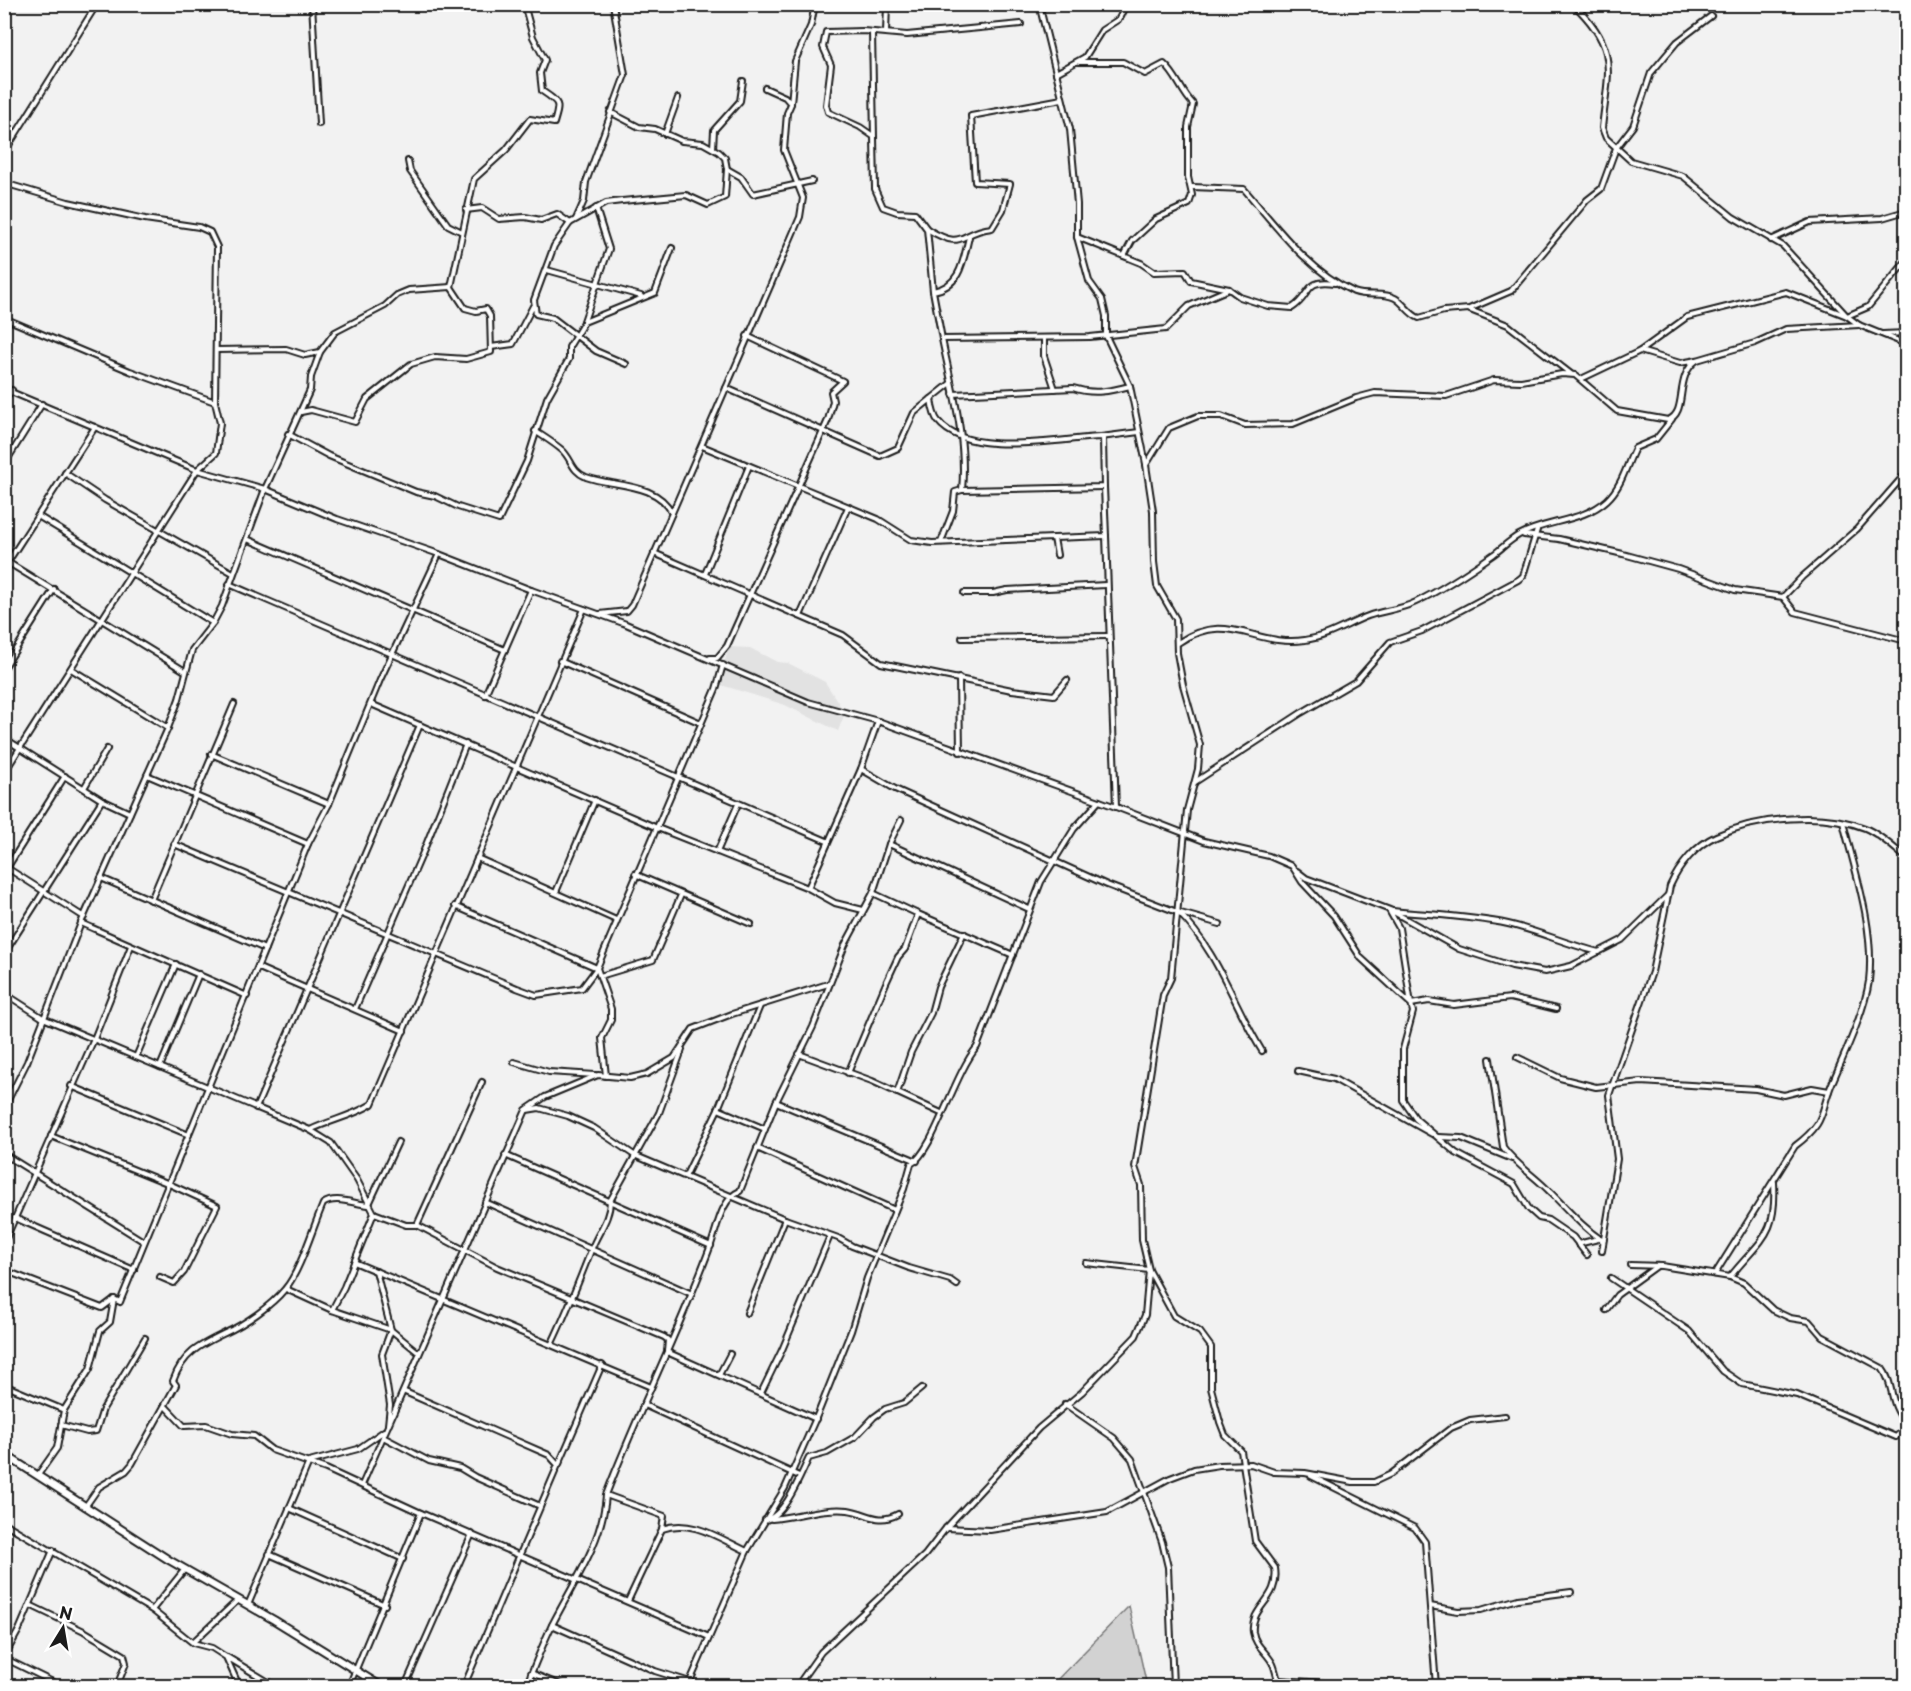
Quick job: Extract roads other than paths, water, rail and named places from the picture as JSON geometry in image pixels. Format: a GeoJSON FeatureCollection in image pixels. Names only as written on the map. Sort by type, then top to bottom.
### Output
{"type":"FeatureCollection","features":[{"type":"Feature","properties":{"kind":"street"},"geometry":{"type":"LineString","coordinates":[[4,153],[97,4]]}},
{"type":"Feature","properties":{"kind":"street"},"geometry":{"type":"LineString","coordinates":[[312,4],[319,124]]}},
{"type":"Feature","properties":{"kind":"street"},"geometry":{"type":"LineString","coordinates":[[299,415],[302,411],[311,410],[355,422],[367,399],[411,364],[435,357],[466,359],[491,352],[490,316],[486,309],[476,311],[465,308],[451,287],[474,179],[506,150],[530,119],[554,123],[558,107],[556,100],[542,91],[540,73],[545,60],[533,37],[524,4]]}},
{"type":"Feature","properties":{"kind":"street"},"geometry":{"type":"LineString","coordinates":[[576,220],[610,112],[625,75],[613,4]]}},
{"type":"Feature","properties":{"kind":"street"},"geometry":{"type":"LineString","coordinates":[[599,615],[627,611],[632,605],[800,217],[803,198],[784,150],[795,61],[811,25],[815,4]]}},
{"type":"Feature","properties":{"kind":"street"},"geometry":{"type":"LineString","coordinates":[[886,33],[887,4]]}},
{"type":"Feature","properties":{"kind":"street"},"geometry":{"type":"LineString","coordinates":[[1039,4],[1070,129],[1077,204],[1077,237],[1089,281],[1102,299],[1106,316],[1106,336],[1130,387],[1146,465],[1157,586],[1176,619],[1183,685],[1200,745],[1195,783],[1188,810],[1171,978],[1163,995],[1135,1167],[1141,1185],[1142,1240],[1149,1270],[1174,1317],[1200,1332],[1211,1347],[1211,1388],[1220,1422],[1226,1435],[1241,1451],[1255,1541],[1274,1564],[1276,1575],[1269,1600],[1256,1613],[1253,1630],[1261,1650],[1272,1663],[1280,1686]]}},
{"type":"Feature","properties":{"kind":"street"},"geometry":{"type":"LineString","coordinates":[[1056,73],[1078,62],[1102,30],[1119,20],[1126,4]]}},
{"type":"Feature","properties":{"kind":"street"},"geometry":{"type":"LineString","coordinates":[[1573,4],[1590,22],[1608,52],[1602,128],[1606,138],[1631,161],[1683,176],[1733,217],[1786,248],[1847,316],[1859,325],[1906,345]]}},
{"type":"Feature","properties":{"kind":"street"},"geometry":{"type":"LineString","coordinates":[[1191,187],[1244,189],[1271,224],[1336,283],[1364,295],[1396,298],[1419,318],[1469,309],[1511,291],[1520,283],[1587,200],[1601,189],[1616,148],[1634,126],[1651,73],[1677,42],[1712,16]]}},
{"type":"Feature","properties":{"kind":"street"},"geometry":{"type":"LineString","coordinates":[[873,136],[860,127],[828,112],[826,105],[831,65],[823,48],[826,32],[924,34],[1021,24]]}},
{"type":"Feature","properties":{"kind":"street"},"geometry":{"type":"LineString","coordinates":[[872,33],[874,184],[883,207],[897,212],[915,213],[927,229],[955,242],[992,228],[1003,210],[1010,184],[975,182],[971,116],[1062,99]]}},
{"type":"Feature","properties":{"kind":"street"},"geometry":{"type":"LineString","coordinates":[[1078,62],[1123,62],[1145,74],[1164,64],[1171,70],[1192,104],[1188,128],[1188,177],[1191,187],[1189,204],[1156,219],[1132,241],[1124,256]]}},
{"type":"Feature","properties":{"kind":"street"},"geometry":{"type":"LineString","coordinates":[[713,148],[714,130],[740,101],[742,81]]}},
{"type":"Feature","properties":{"kind":"street"},"geometry":{"type":"LineString","coordinates":[[765,88],[785,97],[791,104]]}},
{"type":"Feature","properties":{"kind":"street"},"geometry":{"type":"LineString","coordinates":[[665,134],[678,98]]}},
{"type":"Feature","properties":{"kind":"street"},"geometry":{"type":"LineString","coordinates":[[491,347],[513,344],[534,305],[554,246],[570,223],[606,203],[686,195],[708,205],[724,197],[725,158],[713,148],[703,143],[682,141],[639,127],[610,112]]}},
{"type":"Feature","properties":{"kind":"street"},"geometry":{"type":"LineString","coordinates":[[408,161],[410,171],[448,225],[462,232]]}},
{"type":"Feature","properties":{"kind":"street"},"geometry":{"type":"LineString","coordinates":[[726,169],[741,177],[753,194],[812,181]]}},
{"type":"Feature","properties":{"kind":"street"},"geometry":{"type":"LineString","coordinates":[[4,183],[68,202],[145,219],[199,227],[210,232],[217,247],[215,402],[220,423],[216,453],[197,470],[4,773]]}},
{"type":"Feature","properties":{"kind":"street"},"geometry":{"type":"LineString","coordinates":[[466,210],[482,208],[499,219],[525,217],[541,220],[557,214],[570,223]]}},
{"type":"Feature","properties":{"kind":"street"},"geometry":{"type":"LineString","coordinates":[[288,434],[329,456],[416,492],[435,496],[458,507],[499,520],[527,461],[547,398],[568,359],[569,347],[584,322],[609,249],[596,208]]}},
{"type":"Feature","properties":{"kind":"street"},"geometry":{"type":"LineString","coordinates":[[1771,240],[1810,222],[1881,219],[1906,211]]}},
{"type":"Feature","properties":{"kind":"street"},"geometry":{"type":"LineString","coordinates":[[927,229],[933,291],[962,438],[964,463],[962,490]]}},
{"type":"Feature","properties":{"kind":"street"},"geometry":{"type":"LineString","coordinates":[[933,291],[949,286],[957,278],[969,236]]}},
{"type":"Feature","properties":{"kind":"street"},"geometry":{"type":"LineString","coordinates":[[1077,237],[1124,256],[1154,272],[1185,271],[1191,281],[1229,289],[1240,297],[1268,306],[1288,308],[1296,305],[1305,291],[1316,283],[1336,283]]}},
{"type":"Feature","properties":{"kind":"street"},"geometry":{"type":"LineString","coordinates":[[584,322],[655,293],[672,248]]}},
{"type":"Feature","properties":{"kind":"street"},"geometry":{"type":"LineString","coordinates":[[1581,380],[1640,351],[1688,317],[1786,292],[1847,316],[1868,307],[1906,261]]}},
{"type":"Feature","properties":{"kind":"street"},"geometry":{"type":"LineString","coordinates":[[547,270],[642,297]]}},
{"type":"Feature","properties":{"kind":"street"},"geometry":{"type":"LineString","coordinates":[[4,1108],[81,923],[168,728],[179,699],[192,650],[213,624],[265,489],[288,434],[310,390],[311,377],[320,352],[335,332],[385,306],[397,295],[408,290],[451,287]]}},
{"type":"Feature","properties":{"kind":"street"},"geometry":{"type":"LineString","coordinates":[[942,339],[1106,336],[1166,329],[1189,306],[1229,289]]}},
{"type":"Feature","properties":{"kind":"street"},"geometry":{"type":"LineString","coordinates":[[534,305],[536,314],[553,318],[596,351],[626,364]]}},
{"type":"Feature","properties":{"kind":"street"},"geometry":{"type":"LineString","coordinates":[[1469,309],[1508,325],[1581,380],[1617,411],[1672,419]]}},
{"type":"Feature","properties":{"kind":"street"},"geometry":{"type":"LineString","coordinates":[[4,318],[215,402]]}},
{"type":"Feature","properties":{"kind":"street"},"geometry":{"type":"LineString","coordinates":[[1640,351],[1674,363],[1697,360],[1755,343],[1786,329],[1859,325]]}},
{"type":"Feature","properties":{"kind":"street"},"geometry":{"type":"LineString","coordinates":[[1882,334],[1906,333]]}},
{"type":"Feature","properties":{"kind":"street"},"geometry":{"type":"LineString","coordinates":[[704,656],[717,658],[723,651],[832,406],[831,392],[843,381],[747,336]]}},
{"type":"Feature","properties":{"kind":"street"},"geometry":{"type":"LineString","coordinates":[[1044,338],[1044,356],[1055,388]]}},
{"type":"Feature","properties":{"kind":"street"},"geometry":{"type":"LineString","coordinates":[[217,350],[286,349],[305,355],[320,352]]}},
{"type":"Feature","properties":{"kind":"street"},"geometry":{"type":"LineString","coordinates":[[1178,644],[1201,630],[1231,628],[1285,642],[1322,636],[1370,615],[1393,612],[1417,602],[1482,562],[1520,534],[1537,530],[1559,519],[1591,512],[1600,506],[1619,485],[1635,448],[1656,439],[1672,419],[1679,407],[1684,376],[1697,360]]}},
{"type":"Feature","properties":{"kind":"street"},"geometry":{"type":"LineString","coordinates":[[1146,465],[1168,428],[1198,416],[1221,416],[1245,425],[1293,424],[1356,398],[1375,393],[1446,396],[1494,380],[1521,381],[1571,374]]}},
{"type":"Feature","properties":{"kind":"street"},"geometry":{"type":"LineString","coordinates":[[726,388],[873,454],[891,453],[898,448],[914,413],[951,383]]}},
{"type":"Feature","properties":{"kind":"street"},"geometry":{"type":"LineString","coordinates":[[953,394],[1055,388],[1073,388],[1084,392],[1102,393],[1130,387]]}},
{"type":"Feature","properties":{"kind":"street"},"geometry":{"type":"LineString","coordinates":[[4,389],[12,390],[197,470],[265,489],[347,522],[584,609],[704,656],[808,702],[878,721],[1204,841],[1269,856],[1292,867],[1306,878],[1390,910],[1459,949],[1512,966],[1545,972],[1571,966],[1622,940],[1638,927],[1668,895]]}},
{"type":"Feature","properties":{"kind":"street"},"geometry":{"type":"LineString","coordinates":[[4,402],[12,390]]}},
{"type":"Feature","properties":{"kind":"street"},"geometry":{"type":"LineString","coordinates":[[931,399],[939,422],[962,438],[994,444],[1101,437],[1139,432]]}},
{"type":"Feature","properties":{"kind":"street"},"geometry":{"type":"LineString","coordinates":[[4,465],[42,404]]}},
{"type":"Feature","properties":{"kind":"street"},"geometry":{"type":"LineString","coordinates":[[4,568],[6,561],[95,427]]}},
{"type":"Feature","properties":{"kind":"street"},"geometry":{"type":"LineString","coordinates":[[536,431],[564,451],[573,469],[586,477],[641,489],[667,503],[672,513]]}},
{"type":"Feature","properties":{"kind":"street"},"geometry":{"type":"LineString","coordinates":[[1101,437],[1116,807]]}},
{"type":"Feature","properties":{"kind":"street"},"geometry":{"type":"LineString","coordinates":[[702,446],[878,519],[911,540],[941,542],[1106,536]]}},
{"type":"Feature","properties":{"kind":"street"},"geometry":{"type":"LineString","coordinates":[[705,574],[749,466]]}},
{"type":"Feature","properties":{"kind":"street"},"geometry":{"type":"LineString","coordinates":[[65,472],[105,500],[233,573]]}},
{"type":"Feature","properties":{"kind":"street"},"geometry":{"type":"LineString","coordinates":[[1784,597],[1802,577],[1857,529],[1906,472]]}},
{"type":"Feature","properties":{"kind":"street"},"geometry":{"type":"LineString","coordinates":[[941,542],[953,511],[955,492],[1104,487]]}},
{"type":"Feature","properties":{"kind":"street"},"geometry":{"type":"LineString","coordinates":[[800,616],[848,507]]}},
{"type":"Feature","properties":{"kind":"street"},"geometry":{"type":"LineString","coordinates":[[38,516],[213,624]]}},
{"type":"Feature","properties":{"kind":"street"},"geometry":{"type":"LineString","coordinates":[[1195,783],[1258,744],[1301,712],[1356,681],[1390,642],[1422,631],[1518,580],[1523,576],[1537,530]]}},
{"type":"Feature","properties":{"kind":"street"},"geometry":{"type":"LineString","coordinates":[[1520,534],[1559,539],[1623,554],[1678,569],[1734,590],[1784,597],[1795,612],[1906,641]]}},
{"type":"Feature","properties":{"kind":"street"},"geometry":{"type":"LineString","coordinates":[[1054,538],[1057,555]]}},
{"type":"Feature","properties":{"kind":"street"},"geometry":{"type":"LineString","coordinates":[[247,539],[505,650]]}},
{"type":"Feature","properties":{"kind":"street"},"geometry":{"type":"LineString","coordinates":[[654,553],[843,635],[881,663],[1012,690],[1054,696],[1067,680]]}},
{"type":"Feature","properties":{"kind":"street"},"geometry":{"type":"LineString","coordinates":[[114,1299],[120,1302],[134,1270],[143,1241],[259,968],[308,844],[329,804],[411,610],[439,554]]}},
{"type":"Feature","properties":{"kind":"street"},"geometry":{"type":"LineString","coordinates":[[6,561],[186,671]]}},
{"type":"Feature","properties":{"kind":"street"},"geometry":{"type":"LineString","coordinates":[[228,584],[827,842]]}},
{"type":"Feature","properties":{"kind":"street"},"geometry":{"type":"LineString","coordinates":[[964,593],[1106,585]]}},
{"type":"Feature","properties":{"kind":"street"},"geometry":{"type":"LineString","coordinates":[[4,668],[54,589]]}},
{"type":"Feature","properties":{"kind":"street"},"geometry":{"type":"LineString","coordinates":[[485,695],[531,590]]}},
{"type":"Feature","properties":{"kind":"street"},"geometry":{"type":"LineString","coordinates":[[310,1130],[332,1120],[355,1114],[372,1104],[584,609]]}},
{"type":"Feature","properties":{"kind":"street"},"geometry":{"type":"LineString","coordinates":[[962,638],[1108,636]]}},
{"type":"Feature","properties":{"kind":"street"},"geometry":{"type":"LineString","coordinates":[[560,661],[701,723]]}},
{"type":"Feature","properties":{"kind":"street"},"geometry":{"type":"LineString","coordinates":[[174,844],[289,894],[536,995],[582,988],[597,968],[655,826],[701,723],[723,665]]}},
{"type":"Feature","properties":{"kind":"street"},"geometry":{"type":"LineString","coordinates":[[71,669],[168,728]]}},
{"type":"Feature","properties":{"kind":"street"},"geometry":{"type":"LineString","coordinates":[[959,678],[962,720],[960,752]]}},
{"type":"Feature","properties":{"kind":"street"},"geometry":{"type":"LineString","coordinates":[[151,900],[234,704]]}},
{"type":"Feature","properties":{"kind":"street"},"geometry":{"type":"LineString","coordinates":[[371,704],[516,764],[655,826],[808,888],[834,903],[863,910]]}},
{"type":"Feature","properties":{"kind":"street"},"geometry":{"type":"LineString","coordinates":[[808,888],[861,769],[878,721]]}},
{"type":"Feature","properties":{"kind":"street"},"geometry":{"type":"LineString","coordinates":[[256,1108],[420,725]]}},
{"type":"Feature","properties":{"kind":"street"},"geometry":{"type":"LineString","coordinates":[[4,738],[102,800],[130,813]]}},
{"type":"Feature","properties":{"kind":"street"},"geometry":{"type":"LineString","coordinates":[[355,1009],[466,744]]}},
{"type":"Feature","properties":{"kind":"street"},"geometry":{"type":"LineString","coordinates":[[84,788],[108,749]]}},
{"type":"Feature","properties":{"kind":"street"},"geometry":{"type":"LineString","coordinates":[[211,754],[329,804]]}},
{"type":"Feature","properties":{"kind":"street"},"geometry":{"type":"LineString","coordinates":[[861,769],[895,789],[1053,860],[1177,912],[1220,924]]}},
{"type":"Feature","properties":{"kind":"street"},"geometry":{"type":"LineString","coordinates":[[147,775],[308,844]]}},
{"type":"Feature","properties":{"kind":"street"},"geometry":{"type":"LineString","coordinates":[[65,776],[6,867],[84,917]]}},
{"type":"Feature","properties":{"kind":"street"},"geometry":{"type":"LineString","coordinates":[[4,954],[102,800]]}},
{"type":"Feature","properties":{"kind":"street"},"geometry":{"type":"LineString","coordinates":[[556,892],[595,800]]}},
{"type":"Feature","properties":{"kind":"street"},"geometry":{"type":"LineString","coordinates":[[552,1625],[689,1684],[708,1637],[722,1614],[747,1551],[790,1474],[816,1419],[851,1331],[876,1256],[911,1164],[917,1161],[934,1134],[941,1113],[967,1059],[977,1047],[1029,909],[1053,860],[1099,801]]}},
{"type":"Feature","properties":{"kind":"street"},"geometry":{"type":"LineString","coordinates":[[717,852],[738,804]]}},
{"type":"Feature","properties":{"kind":"street"},"geometry":{"type":"LineString","coordinates":[[1602,1251],[1601,1240],[1617,1159],[1609,1105],[1612,1086],[1652,972],[1668,895],[1677,870],[1715,836],[1755,825],[1793,819],[1823,818],[1843,821],[1868,829],[1906,858]]}},
{"type":"Feature","properties":{"kind":"street"},"geometry":{"type":"LineString","coordinates":[[525,1686],[600,1527],[606,1495],[693,1294],[716,1228],[731,1194],[740,1191],[776,1102],[863,910],[873,893],[889,844],[902,820]]}},
{"type":"Feature","properties":{"kind":"street"},"geometry":{"type":"LineString","coordinates":[[1715,1274],[1795,1146],[1812,1133],[1825,1113],[1829,1091],[1851,1040],[1869,981],[1867,928],[1843,821]]}},
{"type":"Feature","properties":{"kind":"street"},"geometry":{"type":"LineString","coordinates":[[889,844],[1029,909]]}},
{"type":"Feature","properties":{"kind":"street"},"geometry":{"type":"LineString","coordinates":[[477,858],[616,920]]}},
{"type":"Feature","properties":{"kind":"street"},"geometry":{"type":"LineString","coordinates":[[1292,867],[1302,882],[1334,916],[1360,958],[1411,1004]]}},
{"type":"Feature","properties":{"kind":"street"},"geometry":{"type":"LineString","coordinates":[[635,874],[751,924]]}},
{"type":"Feature","properties":{"kind":"street"},"geometry":{"type":"LineString","coordinates":[[101,878],[266,949]]}},
{"type":"Feature","properties":{"kind":"street"},"geometry":{"type":"LineString","coordinates":[[873,893],[1013,955]]}},
{"type":"Feature","properties":{"kind":"street"},"geometry":{"type":"LineString","coordinates":[[600,976],[653,960],[681,895]]}},
{"type":"Feature","properties":{"kind":"street"},"geometry":{"type":"LineString","coordinates":[[455,906],[597,968],[611,1009],[611,1020],[603,1038],[606,1076]]}},
{"type":"Feature","properties":{"kind":"street"},"geometry":{"type":"LineString","coordinates":[[1390,910],[1506,923],[1537,932],[1568,945],[1600,952]]}},
{"type":"Feature","properties":{"kind":"street"},"geometry":{"type":"LineString","coordinates":[[1390,910],[1399,928],[1413,1012],[1403,1048],[1403,1100],[1416,1119],[1456,1153],[1514,1184],[1534,1214],[1548,1220],[1578,1244],[1587,1255]]}},
{"type":"Feature","properties":{"kind":"street"},"geometry":{"type":"LineString","coordinates":[[1177,912],[1191,925],[1213,955],[1240,1014],[1262,1051]]}},
{"type":"Feature","properties":{"kind":"street"},"geometry":{"type":"LineString","coordinates":[[848,1073],[890,974],[898,957],[905,949],[918,914]]}},
{"type":"Feature","properties":{"kind":"street"},"geometry":{"type":"LineString","coordinates":[[81,923],[247,996]]}},
{"type":"Feature","properties":{"kind":"street"},"geometry":{"type":"LineString","coordinates":[[897,1093],[911,1052],[931,1013],[938,987],[964,933]]}},
{"type":"Feature","properties":{"kind":"street"},"geometry":{"type":"LineString","coordinates":[[4,1243],[94,1039],[131,946]]}},
{"type":"Feature","properties":{"kind":"street"},"geometry":{"type":"LineString","coordinates":[[136,1057],[176,964]]}},
{"type":"Feature","properties":{"kind":"street"},"geometry":{"type":"LineString","coordinates":[[259,968],[404,1031]]}},
{"type":"Feature","properties":{"kind":"street"},"geometry":{"type":"LineString","coordinates":[[160,1067],[199,974]]}},
{"type":"Feature","properties":{"kind":"street"},"geometry":{"type":"LineString","coordinates":[[514,1062],[533,1069],[598,1076],[630,1078],[647,1074],[674,1059],[693,1029],[829,984]]}},
{"type":"Feature","properties":{"kind":"street"},"geometry":{"type":"LineString","coordinates":[[4,993],[43,1018],[310,1130],[331,1143],[357,1180],[374,1213],[406,1225],[417,1225],[573,1299],[664,1336],[668,1340],[667,1352]]}},
{"type":"Feature","properties":{"kind":"street"},"geometry":{"type":"LineString","coordinates":[[1411,1004],[1429,1001],[1465,1004],[1510,998],[1556,1009]]}},
{"type":"Feature","properties":{"kind":"street"},"geometry":{"type":"LineString","coordinates":[[686,1175],[718,1110],[760,1005]]}},
{"type":"Feature","properties":{"kind":"street"},"geometry":{"type":"LineString","coordinates":[[552,1343],[573,1299],[592,1248],[610,1212],[610,1201],[659,1113],[685,1041]]}},
{"type":"Feature","properties":{"kind":"street"},"geometry":{"type":"LineString","coordinates":[[799,1054],[941,1113]]}},
{"type":"Feature","properties":{"kind":"street"},"geometry":{"type":"LineString","coordinates":[[1517,1057],[1569,1081],[1596,1087],[1641,1082],[1756,1089],[1784,1095],[1812,1088],[1829,1091]]}},
{"type":"Feature","properties":{"kind":"street"},"geometry":{"type":"LineString","coordinates":[[1490,1059],[1495,1077],[1503,1147],[1601,1240]]}},
{"type":"Feature","properties":{"kind":"street"},"geometry":{"type":"LineString","coordinates":[[1298,1071],[1343,1083],[1407,1122],[1438,1137],[1461,1138],[1512,1158]]}},
{"type":"Feature","properties":{"kind":"street"},"geometry":{"type":"LineString","coordinates":[[362,1485],[405,1392],[418,1353],[526,1110],[545,1097],[598,1076]]}},
{"type":"Feature","properties":{"kind":"street"},"geometry":{"type":"LineString","coordinates":[[417,1225],[482,1082]]}},
{"type":"Feature","properties":{"kind":"street"},"geometry":{"type":"LineString","coordinates":[[72,1086],[189,1135]]}},
{"type":"Feature","properties":{"kind":"street"},"geometry":{"type":"LineString","coordinates":[[776,1102],[917,1161]]}},
{"type":"Feature","properties":{"kind":"street"},"geometry":{"type":"LineString","coordinates":[[526,1110],[553,1111],[579,1121],[634,1155],[876,1256],[950,1280],[957,1285]]}},
{"type":"Feature","properties":{"kind":"street"},"geometry":{"type":"LineString","coordinates":[[718,1110],[765,1130]]}},
{"type":"Feature","properties":{"kind":"street"},"geometry":{"type":"LineString","coordinates":[[51,1136],[217,1206],[184,1272],[174,1283],[160,1277]]}},
{"type":"Feature","properties":{"kind":"street"},"geometry":{"type":"LineString","coordinates":[[369,1205],[398,1142]]}},
{"type":"Feature","properties":{"kind":"street"},"geometry":{"type":"LineString","coordinates":[[757,1148],[895,1210]]}},
{"type":"Feature","properties":{"kind":"street"},"geometry":{"type":"LineString","coordinates":[[4,1154],[143,1241]]}},
{"type":"Feature","properties":{"kind":"street"},"geometry":{"type":"LineString","coordinates":[[506,1155],[711,1246]]}},
{"type":"Feature","properties":{"kind":"street"},"geometry":{"type":"LineString","coordinates":[[1730,1277],[1755,1251],[1770,1228],[1775,1208],[1773,1180]]}},
{"type":"Feature","properties":{"kind":"street"},"geometry":{"type":"LineString","coordinates":[[85,1507],[99,1487],[126,1471],[132,1464],[176,1385],[173,1381],[180,1362],[211,1339],[227,1333],[265,1307],[286,1289],[323,1204],[329,1200],[369,1205]]}},
{"type":"Feature","properties":{"kind":"street"},"geometry":{"type":"LineString","coordinates":[[485,1202],[693,1294]]}},
{"type":"Feature","properties":{"kind":"street"},"geometry":{"type":"LineString","coordinates":[[332,1310],[374,1213]]}},
{"type":"Feature","properties":{"kind":"street"},"geometry":{"type":"LineString","coordinates":[[15,1218],[134,1270]]}},
{"type":"Feature","properties":{"kind":"street"},"geometry":{"type":"LineString","coordinates":[[747,1312],[785,1219]]}},
{"type":"Feature","properties":{"kind":"street"},"geometry":{"type":"LineString","coordinates":[[760,1393],[782,1350],[830,1236]]}},
{"type":"Feature","properties":{"kind":"street"},"geometry":{"type":"LineString","coordinates":[[1578,1244],[1601,1240]]}},
{"type":"Feature","properties":{"kind":"street"},"geometry":{"type":"LineString","coordinates":[[354,1262],[552,1343],[651,1387]]}},
{"type":"Feature","properties":{"kind":"street"},"geometry":{"type":"LineString","coordinates":[[1086,1263],[1149,1270]]}},
{"type":"Feature","properties":{"kind":"street"},"geometry":{"type":"LineString","coordinates":[[1611,1278],[1689,1331],[1723,1371],[1742,1384],[1797,1395],[1896,1437],[1906,1425],[1895,1407],[1887,1374],[1882,1368],[1822,1336],[1809,1321],[1790,1318],[1773,1310],[1744,1283],[1715,1274],[1658,1266],[1630,1265]]}},
{"type":"Feature","properties":{"kind":"street"},"geometry":{"type":"LineString","coordinates":[[1606,1311],[1617,1295],[1629,1289],[1658,1266]]}},
{"type":"Feature","properties":{"kind":"street"},"geometry":{"type":"LineString","coordinates":[[4,1270],[102,1308],[114,1299]]}},
{"type":"Feature","properties":{"kind":"street"},"geometry":{"type":"LineString","coordinates":[[797,1686],[821,1652],[925,1556],[946,1528],[1039,1428],[1082,1392],[1136,1336],[1145,1316],[1149,1270]]}},
{"type":"Feature","properties":{"kind":"street"},"geometry":{"type":"LineString","coordinates":[[309,1462],[358,1449],[387,1428],[390,1405],[382,1354],[391,1330],[376,1271]]}},
{"type":"Feature","properties":{"kind":"street"},"geometry":{"type":"LineString","coordinates":[[286,1289],[332,1310],[391,1330],[418,1353]]}},
{"type":"Feature","properties":{"kind":"street"},"geometry":{"type":"LineString","coordinates":[[38,1475],[57,1448],[64,1410],[90,1369],[100,1331],[110,1322],[114,1299]]}},
{"type":"Feature","properties":{"kind":"street"},"geometry":{"type":"LineString","coordinates":[[61,1425],[87,1432],[96,1431],[103,1409],[145,1338]]}},
{"type":"Feature","properties":{"kind":"street"},"geometry":{"type":"LineString","coordinates":[[667,1352],[816,1419]]}},
{"type":"Feature","properties":{"kind":"street"},"geometry":{"type":"LineString","coordinates":[[719,1375],[730,1354]]}},
{"type":"Feature","properties":{"kind":"street"},"geometry":{"type":"LineString","coordinates":[[464,1686],[602,1365]]}},
{"type":"Feature","properties":{"kind":"street"},"geometry":{"type":"LineString","coordinates":[[4,1385],[64,1410]]}},
{"type":"Feature","properties":{"kind":"street"},"geometry":{"type":"LineString","coordinates":[[771,1519],[787,1501],[809,1458],[827,1453],[855,1437],[874,1417],[885,1409],[904,1403],[922,1388]]}},
{"type":"Feature","properties":{"kind":"street"},"geometry":{"type":"LineString","coordinates":[[405,1392],[549,1455],[558,1465]]}},
{"type":"Feature","properties":{"kind":"street"},"geometry":{"type":"LineString","coordinates":[[1065,1404],[1125,1448],[1132,1459],[1162,1542],[1168,1567],[1173,1686]]}},
{"type":"Feature","properties":{"kind":"street"},"geometry":{"type":"LineString","coordinates":[[644,1405],[759,1456],[790,1474],[799,1476]]}},
{"type":"Feature","properties":{"kind":"street"},"geometry":{"type":"LineString","coordinates":[[165,1406],[184,1426],[206,1425],[232,1434],[254,1436],[272,1450],[309,1462],[708,1637]]}},
{"type":"Feature","properties":{"kind":"street"},"geometry":{"type":"LineString","coordinates":[[946,1528],[990,1530],[1037,1521],[1074,1519],[1107,1512],[1143,1491],[1194,1469],[1242,1463],[1274,1472],[1305,1473],[1353,1482],[1374,1482],[1391,1474],[1450,1428],[1470,1420],[1505,1416]]}},
{"type":"Feature","properties":{"kind":"street"},"geometry":{"type":"LineString","coordinates":[[383,1437],[429,1461],[460,1468],[540,1506]]}},
{"type":"Feature","properties":{"kind":"street"},"geometry":{"type":"LineString","coordinates":[[4,1454],[185,1569],[381,1686]]}},
{"type":"Feature","properties":{"kind":"street"},"geometry":{"type":"LineString","coordinates":[[248,1605],[309,1462]]}},
{"type":"Feature","properties":{"kind":"street"},"geometry":{"type":"LineString","coordinates":[[1305,1473],[1422,1534],[1425,1542],[1436,1686]]}},
{"type":"Feature","properties":{"kind":"street"},"geometry":{"type":"LineString","coordinates":[[606,1495],[636,1503],[664,1516],[662,1529],[628,1601]]}},
{"type":"Feature","properties":{"kind":"street"},"geometry":{"type":"LineString","coordinates":[[289,1508],[403,1559]]}},
{"type":"Feature","properties":{"kind":"street"},"geometry":{"type":"LineString","coordinates":[[765,1520],[832,1510],[846,1510],[880,1520],[898,1514]]}},
{"type":"Feature","properties":{"kind":"street"},"geometry":{"type":"LineString","coordinates":[[350,1686],[421,1513]]}},
{"type":"Feature","properties":{"kind":"street"},"geometry":{"type":"LineString","coordinates":[[4,1531],[6,1523],[152,1610],[193,1643],[226,1656],[275,1686]]}},
{"type":"Feature","properties":{"kind":"street"},"geometry":{"type":"LineString","coordinates":[[662,1529],[676,1524],[689,1524],[747,1551]]}},
{"type":"Feature","properties":{"kind":"street"},"geometry":{"type":"LineString","coordinates":[[405,1686],[472,1534]]}},
{"type":"Feature","properties":{"kind":"street"},"geometry":{"type":"LineString","coordinates":[[53,1550],[4,1658],[61,1686]]}},
{"type":"Feature","properties":{"kind":"street"},"geometry":{"type":"LineString","coordinates":[[269,1554],[385,1605]]}},
{"type":"Feature","properties":{"kind":"street"},"geometry":{"type":"LineString","coordinates":[[152,1610],[185,1569]]}},
{"type":"Feature","properties":{"kind":"street"},"geometry":{"type":"LineString","coordinates":[[1430,1606],[1458,1611],[1481,1610],[1518,1599],[1571,1593]]}},
{"type":"Feature","properties":{"kind":"street"},"geometry":{"type":"LineString","coordinates":[[193,1643],[239,1600]]}},
{"type":"Feature","properties":{"kind":"street"},"geometry":{"type":"LineString","coordinates":[[30,1605],[84,1631],[124,1654],[126,1663],[117,1686]]}},
{"type":"Feature","properties":{"kind":"street"},"geometry":{"type":"LineString","coordinates":[[226,1656],[239,1686]]}},
{"type":"Feature","properties":{"kind":"street"},"geometry":{"type":"LineString","coordinates":[[531,1673],[563,1686]]}},
{"type":"Feature","properties":{"kind":"street"},"geometry":{"type":"LineString","coordinates":[[1278,1680],[1374,1686]]}}]}
